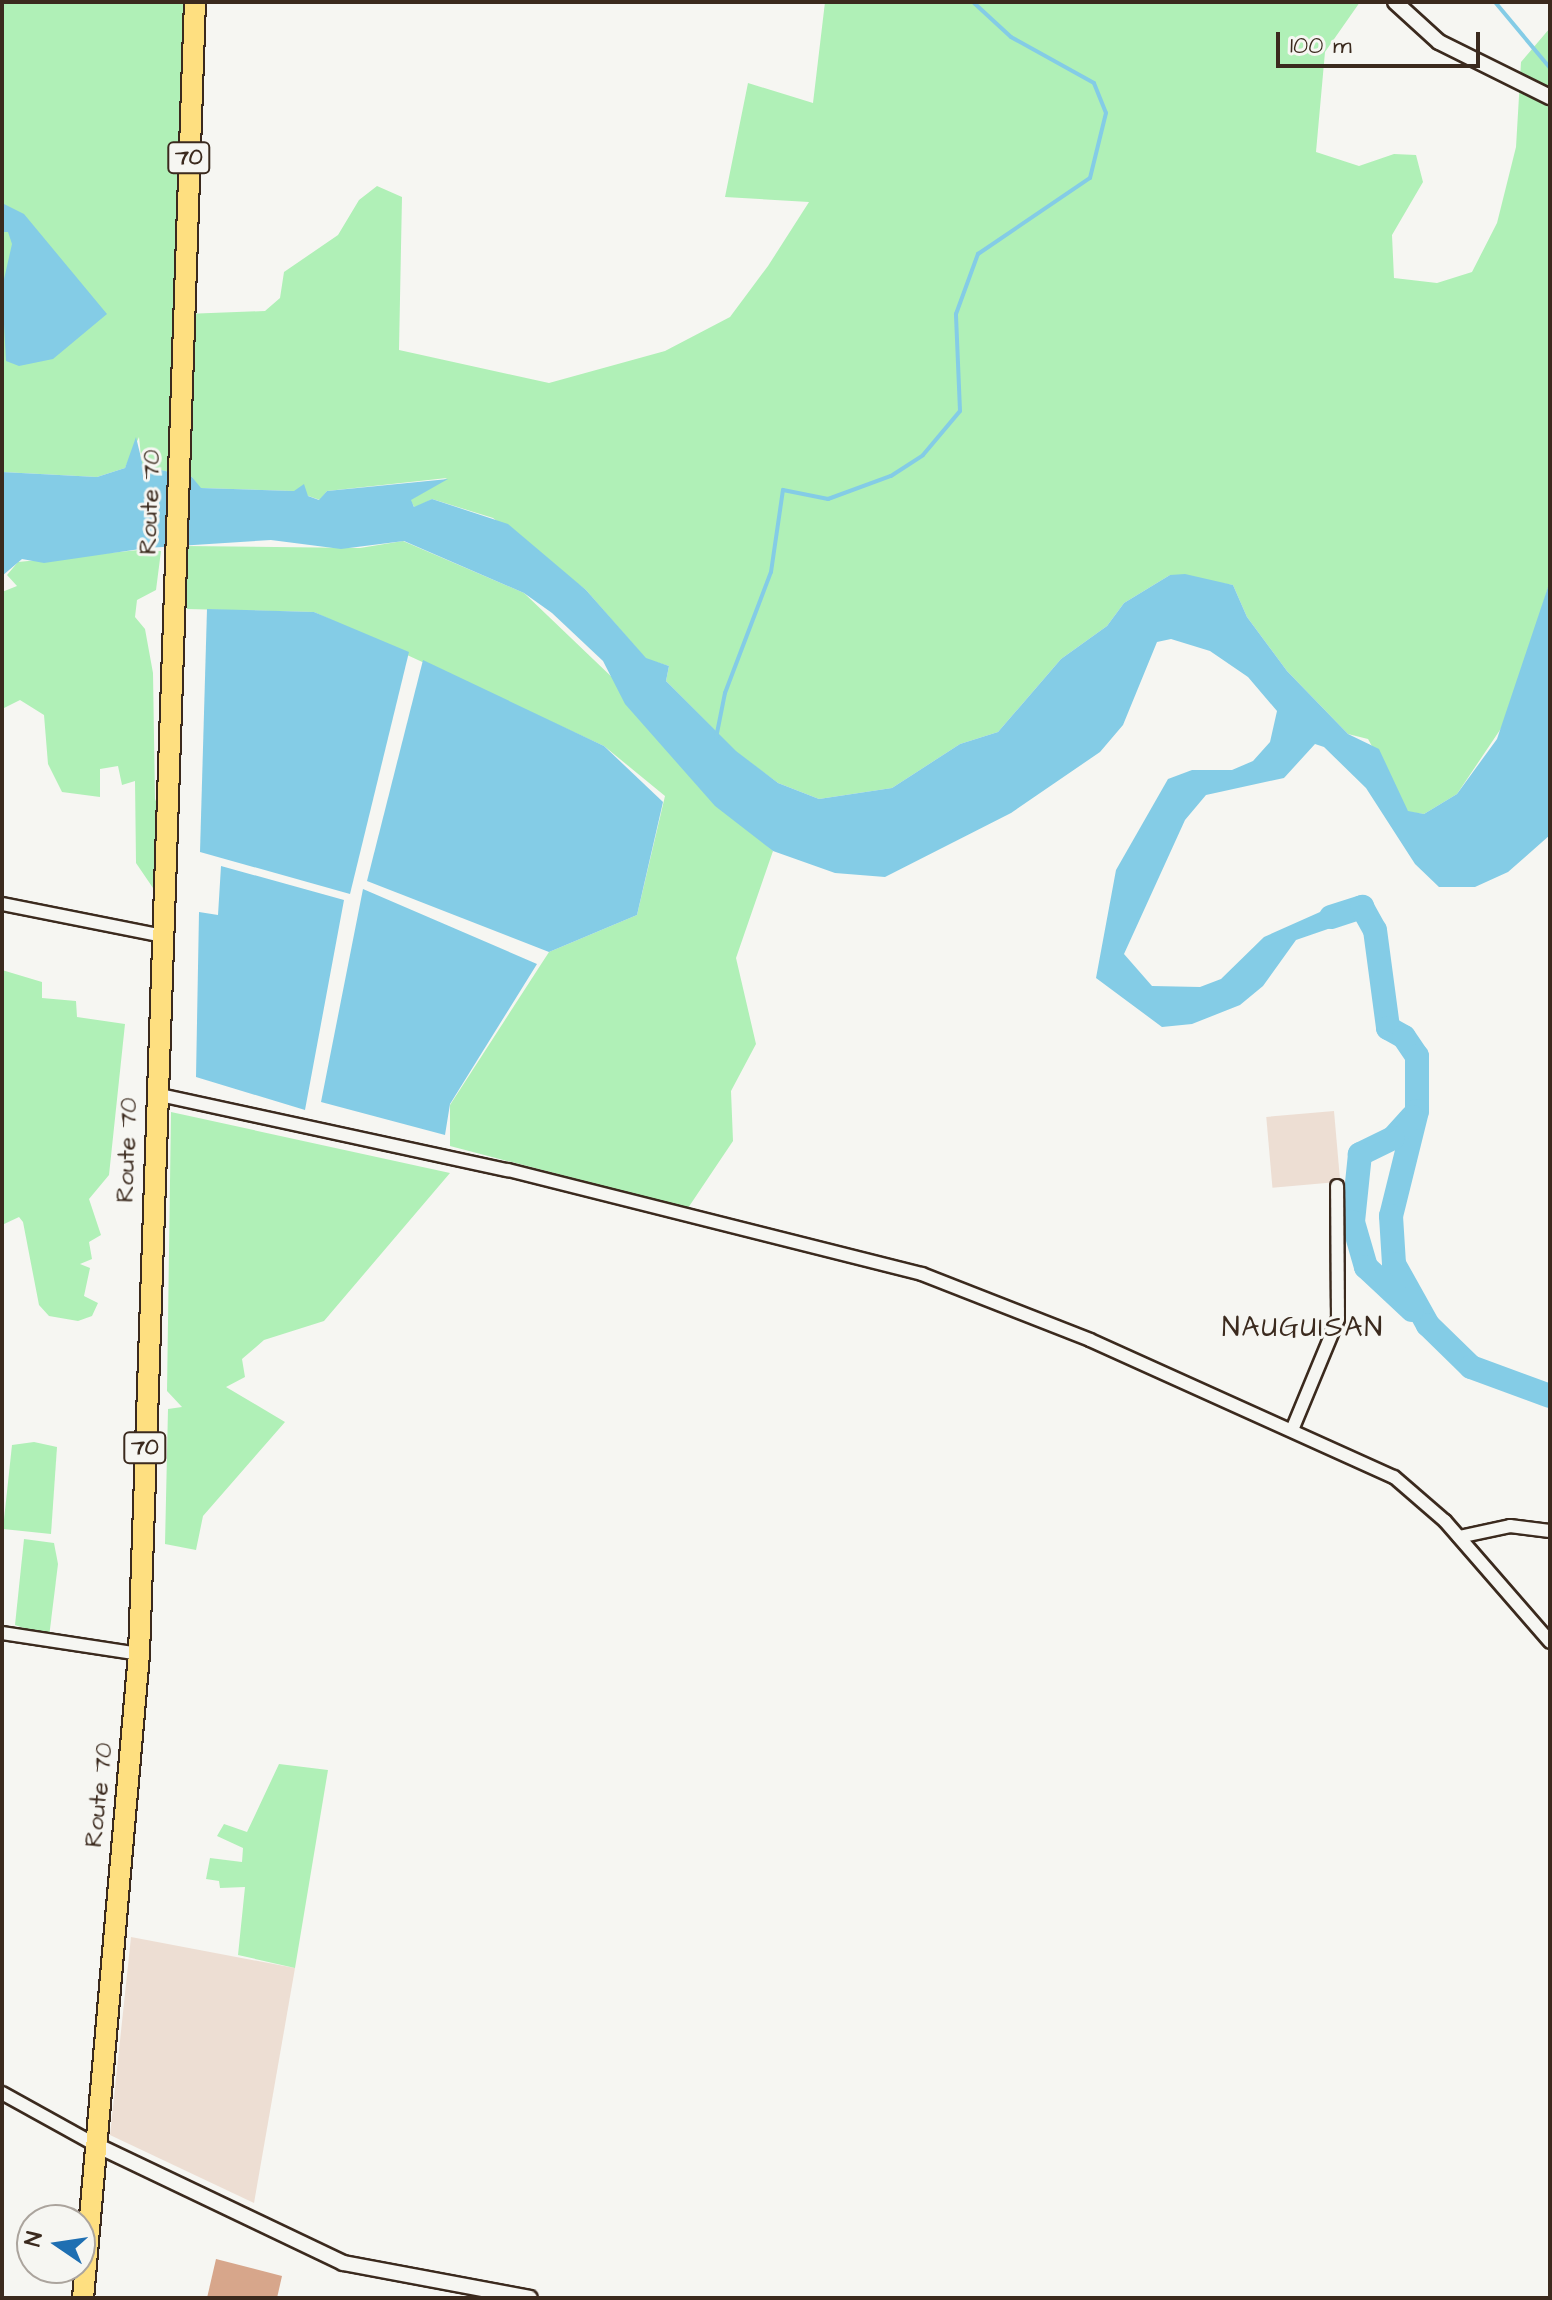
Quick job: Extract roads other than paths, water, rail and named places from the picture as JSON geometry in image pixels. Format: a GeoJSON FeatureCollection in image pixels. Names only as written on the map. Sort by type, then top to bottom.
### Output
{"type":"FeatureCollection","features":[{"type":"Feature","properties":{"kind":"highway","name":"Route 70"},"geometry":{"type":"LineString","coordinates":[[83,2298],[139,1654],[155,1094],[195,2]]}},
{"type":"Feature","properties":{"kind":"street"},"geometry":{"type":"LineString","coordinates":[[1395,2],[1439,42],[1550,97]]}},
{"type":"Feature","properties":{"kind":"street"},"geometry":{"type":"LineString","coordinates":[[2,904],[163,936]]}},
{"type":"Feature","properties":{"kind":"street"},"geometry":{"type":"LineString","coordinates":[[155,1094],[508,1170],[922,1274],[1090,1340],[1394,1477],[1459,1537],[1550,1642]]}},
{"type":"Feature","properties":{"kind":"street"},"geometry":{"type":"LineString","coordinates":[[1292,1430],[1338,1319],[1337,1186]]}},
{"type":"Feature","properties":{"kind":"street"},"geometry":{"type":"LineString","coordinates":[[1459,1537],[1510,1526],[1550,1531]]}},
{"type":"Feature","properties":{"kind":"street"},"geometry":{"type":"LineString","coordinates":[[2,1633],[139,1654]]}},
{"type":"Feature","properties":{"kind":"street"},"geometry":{"type":"LineString","coordinates":[[2,2093],[94,2144],[343,2263],[530,2298]]}},
{"type":"Feature","properties":{"kind":"water"},"geometry":{"type":"Polygon","coordinates":[[[2,203],[24,214],[107,314],[53,359],[19,366],[6,361],[2,288],[12,244],[8,232],[2,232],[2,203]]]}},
{"type":"Feature","properties":{"kind":"water"},"geometry":{"type":"Polygon","coordinates":[[[136,437],[143,466],[192,477],[201,488],[294,491],[304,484],[308,496],[319,500],[327,491],[448,479],[411,500],[414,507],[432,499],[508,524],[586,590],[646,658],[669,666],[666,681],[736,751],[778,783],[819,799],[892,788],[960,744],[998,732],[1061,659],[1107,626],[1124,603],[1170,575],[1185,574],[1233,585],[1247,617],[1287,671],[1348,734],[1379,749],[1408,811],[1424,814],[1457,794],[1497,739],[1550,581],[1550,835],[1508,872],[1475,887],[1439,887],[1415,864],[1366,788],[1324,747],[1315,744],[1284,778],[1206,795],[1185,820],[1124,954],[1152,986],[1200,987],[1221,979],[1264,937],[1329,908],[1362,907],[1354,920],[1296,940],[1263,986],[1240,1005],[1192,1024],[1162,1027],[1096,978],[1116,870],[1168,779],[1192,770],[1232,770],[1253,761],[1270,742],[1277,711],[1248,677],[1210,651],[1171,639],[1157,642],[1123,725],[1100,752],[1011,813],[885,877],[835,873],[773,851],[715,806],[625,704],[603,661],[552,613],[524,593],[404,541],[341,549],[271,540],[147,548],[44,563],[22,559],[2,576],[2,472],[97,477],[125,468],[136,437]]]}},
{"type":"Feature","properties":{"kind":"water"},"geometry":{"type":"Polygon","coordinates":[[[207,609],[314,612],[409,652],[350,894],[200,852],[207,609]]]}},
{"type":"Feature","properties":{"kind":"water"},"geometry":{"type":"Polygon","coordinates":[[[423,660],[604,746],[663,802],[637,915],[549,952],[367,881],[423,660]]]}},
{"type":"Feature","properties":{"kind":"water"},"geometry":{"type":"Polygon","coordinates":[[[221,866],[344,900],[305,1110],[196,1077],[199,912],[218,915],[221,866]]]}},
{"type":"Feature","properties":{"kind":"water"},"geometry":{"type":"Polygon","coordinates":[[[363,889],[537,964],[450,1104],[445,1135],[321,1102],[363,889]]]}},
{"type":"Feature","properties":{"kind":"waterway"},"geometry":{"type":"LineString","coordinates":[[716,738],[725,693],[771,572],[783,490],[828,499],[891,476],[923,455],[960,411],[956,314],[978,254],[1090,178],[1106,113],[1094,83],[1011,37],[973,2]]}},
{"type":"Feature","properties":{"kind":"waterway"},"geometry":{"type":"LineString","coordinates":[[1495,2],[1550,68]]}},
{"type":"Feature","properties":{"kind":"waterway"},"geometry":{"type":"LineString","coordinates":[[1331,917],[1362,907],[1375,930],[1388,1028],[1404,1037],[1417,1056],[1417,1111],[1391,1216],[1394,1264],[1428,1325],[1471,1367],[1550,1396]]}},
{"type":"Feature","properties":{"kind":"waterway"},"geometry":{"type":"LineString","coordinates":[[1412,1117],[1393,1138],[1360,1154],[1353,1222],[1366,1267],[1412,1310]]}},
{"type":"Feature","properties":{"kind":"district","name":"NAUGUISAN"},"geometry":{"type":"Point","coordinates":[1303,1328]}}]}
